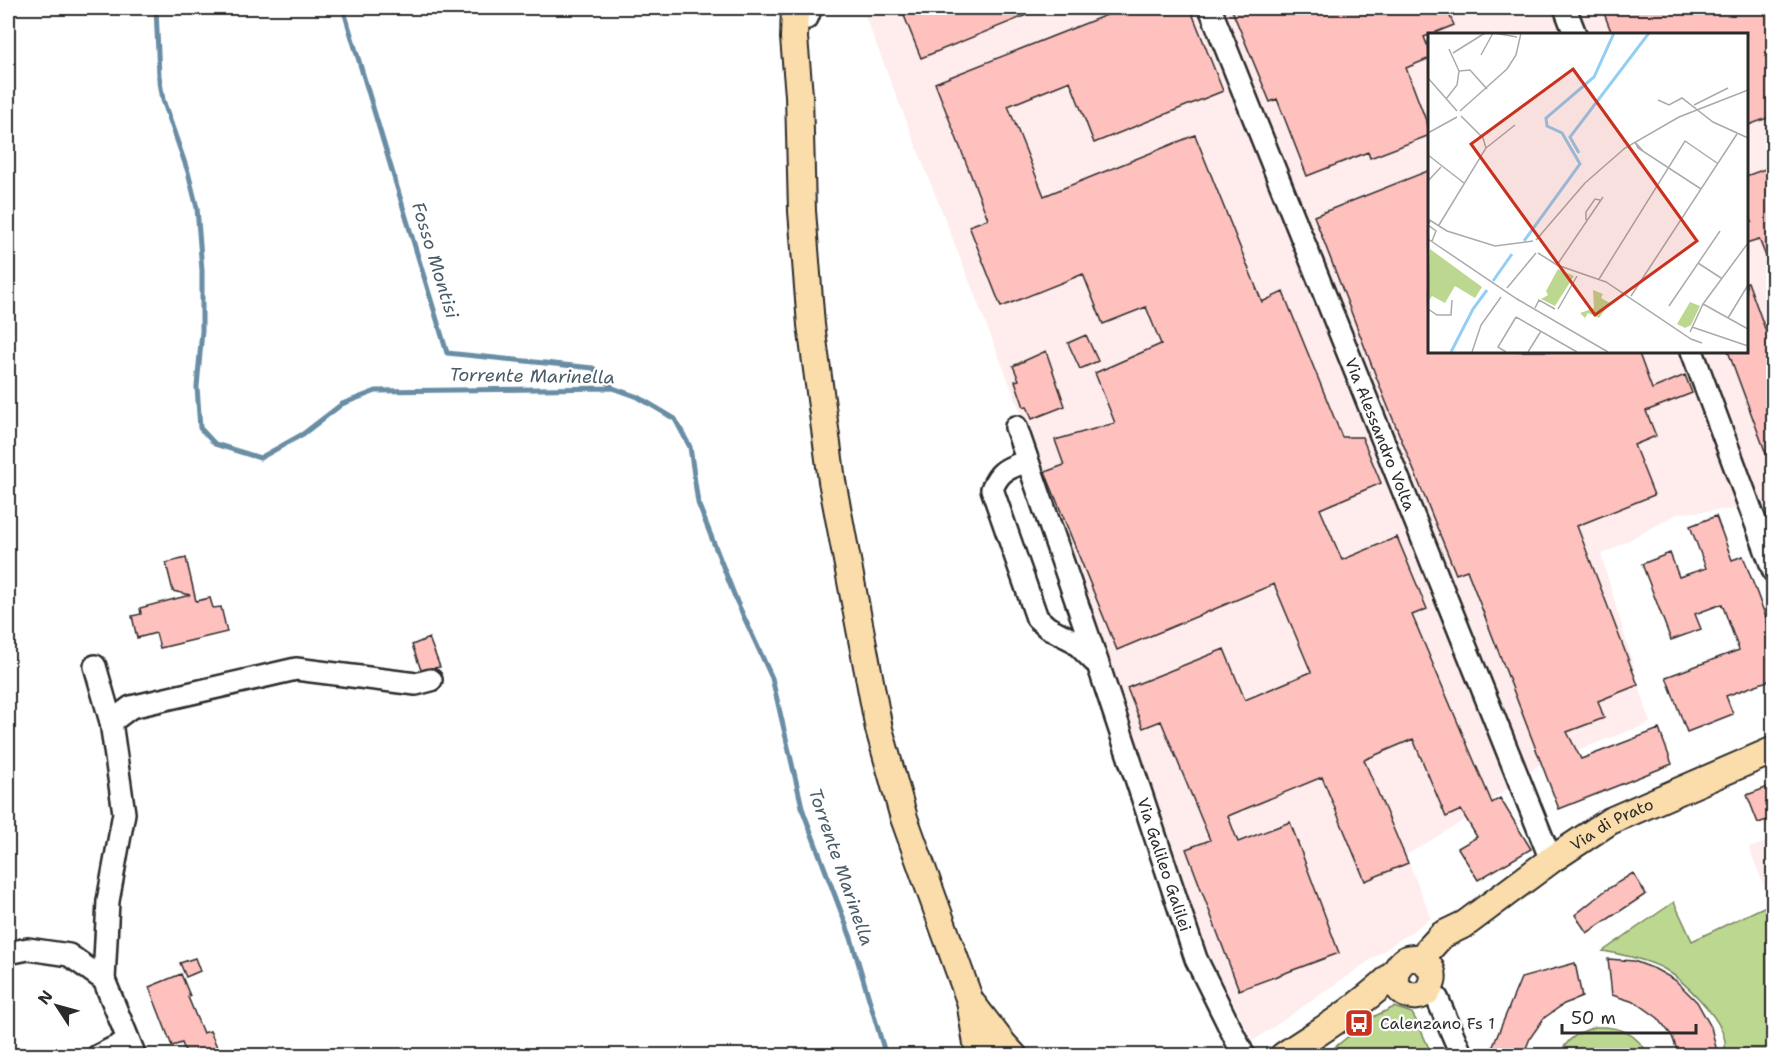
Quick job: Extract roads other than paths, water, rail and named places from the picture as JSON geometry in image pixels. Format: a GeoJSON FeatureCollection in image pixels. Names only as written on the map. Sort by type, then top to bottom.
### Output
{"type":"FeatureCollection","features":[{"type":"Feature","properties":{"kind":"main road"},"geometry":{"type":"LineString","coordinates":[[805,10],[794,38],[800,95],[802,211],[811,325],[832,481],[879,729],[904,818],[970,1001],[979,1056]]}},
{"type":"Feature","properties":{"kind":"main road","name":"Via di Prato"},"geometry":{"type":"LineString","coordinates":[[1426,973],[1408,959],[1402,962],[1398,981],[1406,995],[1422,994],[1426,973],[1442,935],[1465,924],[1551,860],[1610,821],[1773,750]]}},
{"type":"Feature","properties":{"kind":"main road","name":"Via di Prato"},"geometry":{"type":"LineString","coordinates":[[1283,1056],[1354,1007],[1398,981]]}},
{"type":"Feature","properties":{"kind":"main road"},"geometry":{"type":"LineString","coordinates":[[970,1001],[1014,1056]]}},
{"type":"Feature","properties":{"kind":"street","name":"Via Alessandro Volta"},"geometry":{"type":"LineString","coordinates":[[1210,8],[1551,860]]}},
{"type":"Feature","properties":{"kind":"street"},"geometry":{"type":"LineString","coordinates":[[1565,8],[1575,33]]}},
{"type":"Feature","properties":{"kind":"street"},"geometry":{"type":"LineString","coordinates":[[1692,352],[1773,572]]}},
{"type":"Feature","properties":{"kind":"street","name":"Via Galileo Galilei"},"geometry":{"type":"LineString","coordinates":[[1016,427],[1099,666],[1196,958],[1244,1056]]}},
{"type":"Feature","properties":{"kind":"street","name":"Via Galileo Galilei"},"geometry":{"type":"LineString","coordinates":[[1027,460],[1003,471],[996,478],[992,489],[1037,618],[1047,627],[1074,641],[1099,666]]}},
{"type":"Feature","properties":{"kind":"street"},"geometry":{"type":"LineString","coordinates":[[1056,632],[1066,630],[1073,625],[1079,611]]}},
{"type":"Feature","properties":{"kind":"street"},"geometry":{"type":"LineString","coordinates":[[95,666],[111,722],[124,813],[108,901],[108,990],[131,1048],[98,1056]]}},
{"type":"Feature","properties":{"kind":"street"},"geometry":{"type":"LineString","coordinates":[[111,722],[131,707],[296,669],[416,684],[431,680]]}},
{"type":"Feature","properties":{"kind":"street"},"geometry":{"type":"LineString","coordinates":[[8,952],[28,949],[69,955],[108,990]]}},
{"type":"Feature","properties":{"kind":"street"},"geometry":{"type":"LineString","coordinates":[[1426,973],[1462,1056]]}},
{"type":"Feature","properties":{"kind":"waterway","name":"Torrente Marinella"},"geometry":{"type":"LineString","coordinates":[[156,8],[159,76],[163,100],[188,172],[197,208],[202,270],[202,331],[197,387],[200,428],[215,444],[260,458],[303,434],[342,404],[376,391],[613,388],[638,397],[675,419],[690,447],[698,503],[737,602],[772,678],[803,811],[851,938],[886,1056]]}},
{"type":"Feature","properties":{"kind":"waterway","name":"Fosso Montisi"},"geometry":{"type":"LineString","coordinates":[[343,8],[447,353],[593,368],[613,388]]}},
{"type":"Feature","properties":{"kind":"place","name":"Calenzano Fs 1"},"geometry":{"type":"Point","coordinates":[1359,1023]}}]}
